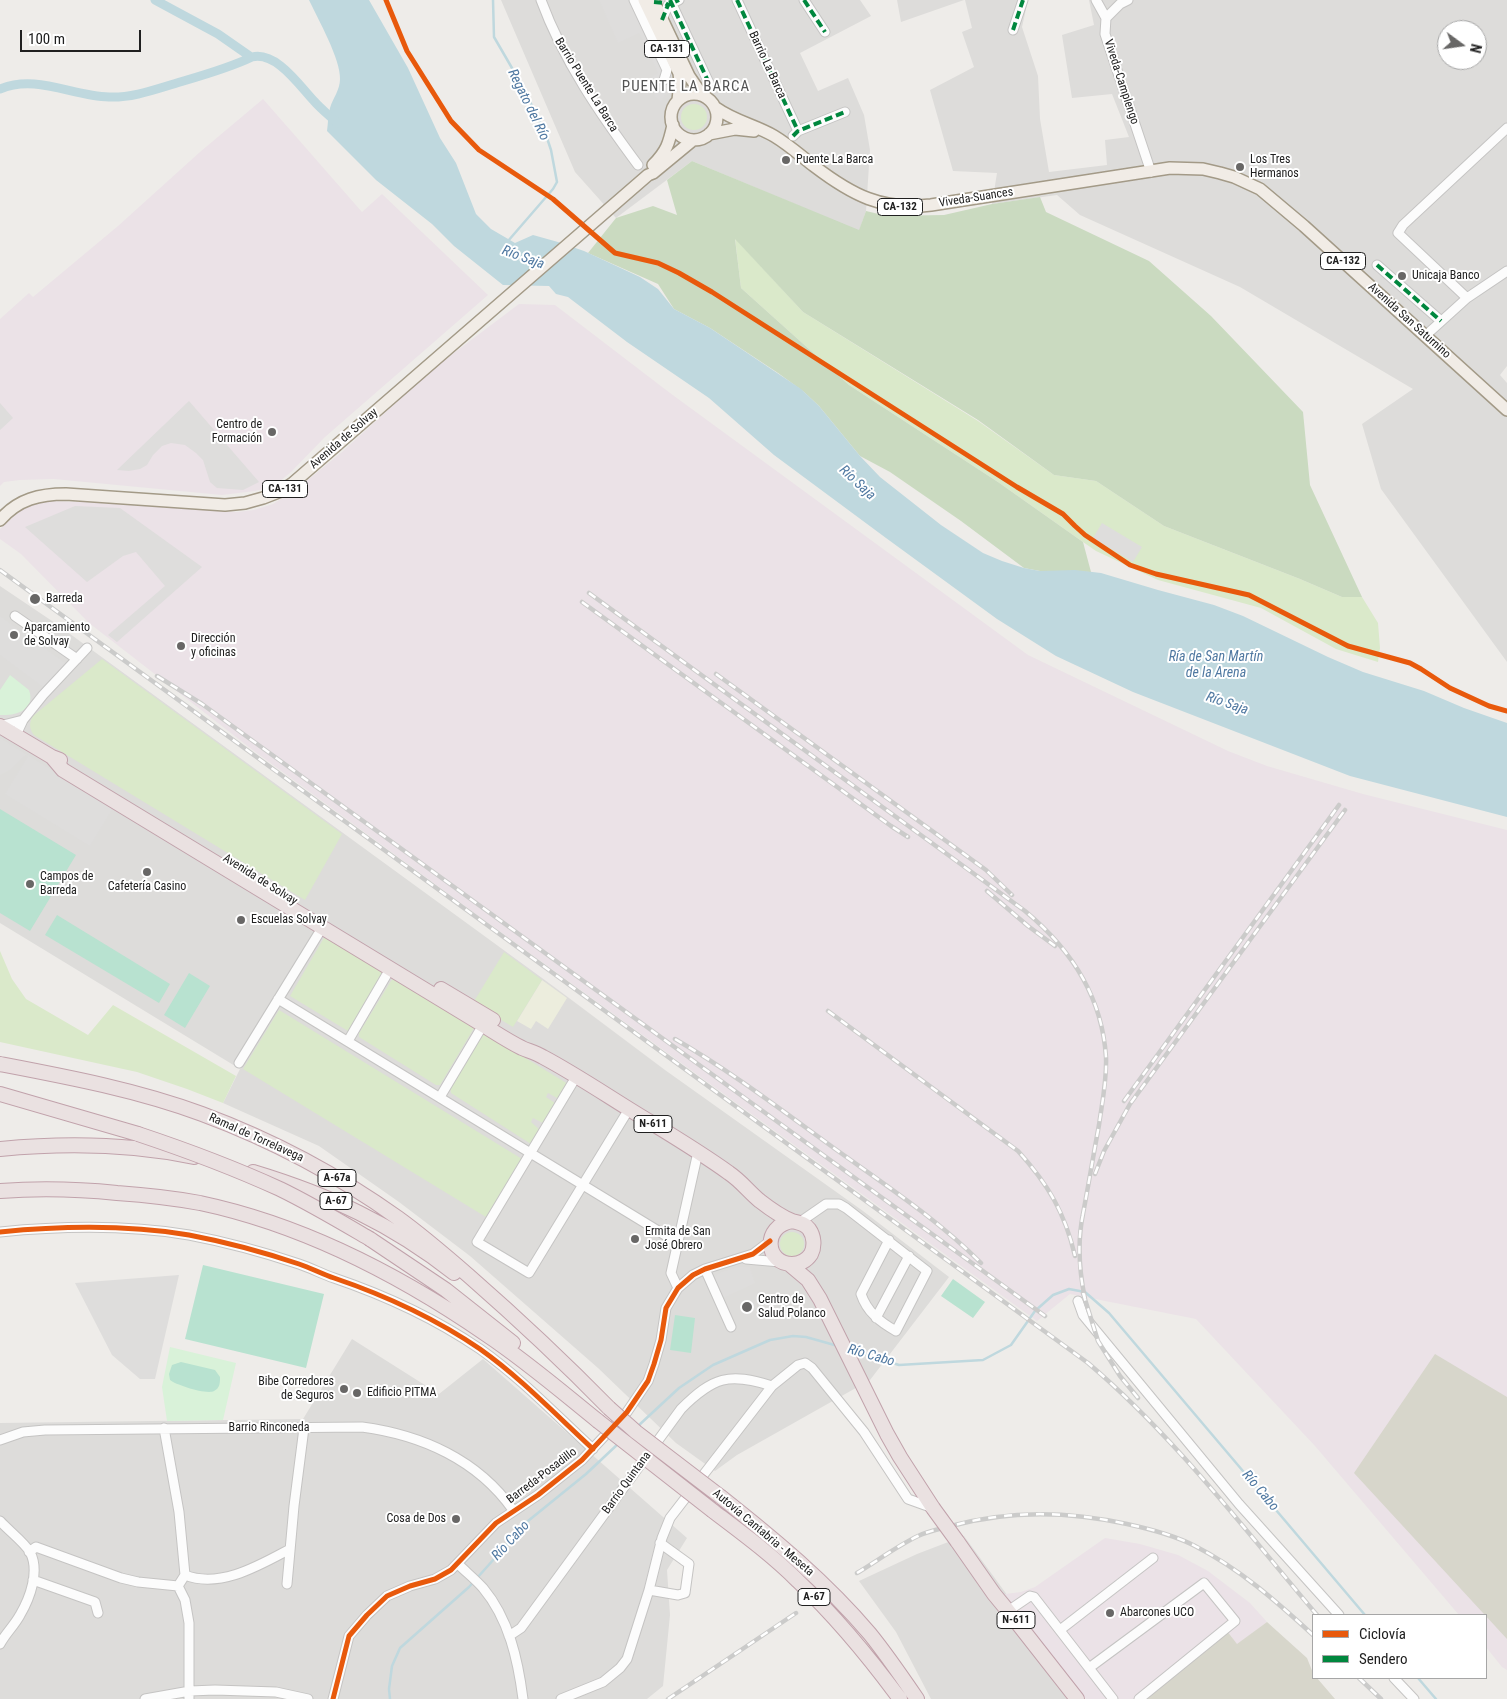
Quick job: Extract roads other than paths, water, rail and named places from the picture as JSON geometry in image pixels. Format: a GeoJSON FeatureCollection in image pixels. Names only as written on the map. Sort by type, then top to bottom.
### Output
{"type":"FeatureCollection","features":[{"type":"Feature","properties":{"kind":"highway","name":"Avenida de Solvay"},"geometry":{"type":"LineString","coordinates":[[0,726],[117,792],[469,1005],[526,1042],[542,1056]]}},
{"type":"Feature","properties":{"kind":"highway","name":"Avenida de Solvay"},"geometry":{"type":"LineString","coordinates":[[52,757],[63,770],[483,1025],[523,1048],[542,1056],[698,1152],[730,1174],[759,1200]]}},
{"type":"Feature","properties":{"kind":"highway","name":"Ramal de Torrelavega"},"geometry":{"type":"LineString","coordinates":[[0,1064],[108,1086],[178,1106],[246,1131],[324,1170],[398,1218],[441,1251],[520,1321],[609,1408]]}},
{"type":"Feature","properties":{"kind":"highway"},"geometry":{"type":"LineString","coordinates":[[0,1094],[138,1134],[210,1160],[305,1202],[370,1239],[476,1312],[598,1421]]}},
{"type":"Feature","properties":{"kind":"highway","name":"A-67"},"geometry":{"type":"LineString","coordinates":[[0,1148],[96,1146],[190,1157],[271,1178],[342,1204],[394,1232],[452,1272],[609,1408]]}},
{"type":"Feature","properties":{"kind":"highway","name":"A-67"},"geometry":{"type":"LineString","coordinates":[[0,1191],[62,1189],[174,1199],[223,1209],[296,1232],[366,1262],[449,1310],[524,1362],[598,1421]]}},
{"type":"Feature","properties":{"kind":"highway","name":"N-611"},"geometry":{"type":"LineString","coordinates":[[759,1200],[801,1224],[814,1238],[814,1245],[809,1256],[820,1299]]}},
{"type":"Feature","properties":{"kind":"highway","name":"N-611"},"geometry":{"type":"LineString","coordinates":[[759,1200],[772,1236],[773,1253],[808,1280],[820,1299],[887,1434],[904,1464],[994,1594],[1077,1699]]}},
{"type":"Feature","properties":{"kind":"highway"},"geometry":{"type":"LineString","coordinates":[[772,1236],[778,1226],[784,1222],[801,1224]]}},
{"type":"Feature","properties":{"kind":"highway"},"geometry":{"type":"LineString","coordinates":[[786,1263],[797,1264],[809,1256]]}},
{"type":"Feature","properties":{"kind":"highway","name":"Autovía Cantabria - Meseta"},"geometry":{"type":"LineString","coordinates":[[609,1408],[636,1432],[784,1548],[820,1582],[870,1635],[917,1699]]}},
{"type":"Feature","properties":{"kind":"highway","name":"Autovía Cantabria - Meseta"},"geometry":{"type":"LineString","coordinates":[[598,1421],[780,1565],[846,1630],[900,1699]]}},
{"type":"Feature","properties":{"kind":"main road","name":"CA-131"},"geometry":{"type":"LineString","coordinates":[[661,2],[662,20],[690,79],[702,95],[710,100],[716,108]]}},
{"type":"Feature","properties":{"kind":"main road","name":"CA-131"},"geometry":{"type":"LineString","coordinates":[[648,175],[650,168],[666,151],[670,141],[672,112],[678,100],[680,79],[669,53],[669,43],[655,14],[661,2]]}},
{"type":"Feature","properties":{"kind":"main road"},"geometry":{"type":"LineString","coordinates":[[678,100],[688,95],[702,95]]}},
{"type":"Feature","properties":{"kind":"main road","name":"Viveda-Suances"},"geometry":{"type":"LineString","coordinates":[[716,108],[732,118],[758,126],[850,191],[873,202],[894,206],[931,205],[1151,172]]}},
{"type":"Feature","properties":{"kind":"main road"},"geometry":{"type":"LineString","coordinates":[[709,134],[717,120],[716,108]]}},
{"type":"Feature","properties":{"kind":"main road"},"geometry":{"type":"LineString","coordinates":[[672,125],[681,136],[693,140]]}},
{"type":"Feature","properties":{"kind":"main road","name":"Viveda-Suances"},"geometry":{"type":"LineString","coordinates":[[709,134],[735,129],[756,132],[762,130]]}},
{"type":"Feature","properties":{"kind":"main road","name":"CA-131"},"geometry":{"type":"LineString","coordinates":[[648,175],[693,140],[704,138],[709,134]]}},
{"type":"Feature","properties":{"kind":"main road","name":"Avenida San Saturnino"},"geometry":{"type":"LineString","coordinates":[[1151,172],[1170,168],[1203,170],[1234,177],[1260,189],[1304,226],[1507,410]]}},
{"type":"Feature","properties":{"kind":"main road","name":"Avenida de Solvay"},"geometry":{"type":"LineString","coordinates":[[0,520],[22,501],[45,495],[66,494],[225,505],[245,503],[272,495],[290,486],[648,175]]}},
{"type":"Feature","properties":{"kind":"street","name":"Barrio Puente La Barca"},"geometry":{"type":"LineString","coordinates":[[541,0],[559,44],[584,86],[638,165]]}},
{"type":"Feature","properties":{"kind":"street"},"geometry":{"type":"LineString","coordinates":[[634,0],[667,70],[664,80]]}},
{"type":"Feature","properties":{"kind":"street","name":"Barrio La Barca"},"geometry":{"type":"LineString","coordinates":[[737,0],[796,134],[845,112]]}},
{"type":"Feature","properties":{"kind":"street"},"geometry":{"type":"LineString","coordinates":[[804,0],[825,32]]}},
{"type":"Feature","properties":{"kind":"street"},"geometry":{"type":"LineString","coordinates":[[1013,30],[1023,0]]}},
{"type":"Feature","properties":{"kind":"street"},"geometry":{"type":"LineString","coordinates":[[1096,0],[1106,18],[1120,4],[1128,0]]}},
{"type":"Feature","properties":{"kind":"street"},"geometry":{"type":"LineString","coordinates":[[661,2],[709,83]]}},
{"type":"Feature","properties":{"kind":"street","name":"Viveda-Camplengo"},"geometry":{"type":"LineString","coordinates":[[1106,18],[1106,34],[1151,172]]}},
{"type":"Feature","properties":{"kind":"street"},"geometry":{"type":"LineString","coordinates":[[1468,298],[1398,233],[1403,225],[1507,128]]}},
{"type":"Feature","properties":{"kind":"street"},"geometry":{"type":"LineString","coordinates":[[1377,265],[1441,321]]}},
{"type":"Feature","properties":{"kind":"street"},"geometry":{"type":"LineString","coordinates":[[1425,336],[1468,298],[1507,271]]}},
{"type":"Feature","properties":{"kind":"street"},"geometry":{"type":"LineString","coordinates":[[15,616],[77,659]]}},
{"type":"Feature","properties":{"kind":"street"},"geometry":{"type":"LineString","coordinates":[[16,735],[23,720],[43,695],[86,648]]}},
{"type":"Feature","properties":{"kind":"street","name":"Avenida de Solvay"},"geometry":{"type":"LineString","coordinates":[[0,726],[23,720]]}},
{"type":"Feature","properties":{"kind":"street"},"geometry":{"type":"LineString","coordinates":[[239,1063],[322,928]]}},
{"type":"Feature","properties":{"kind":"street"},"geometry":{"type":"LineString","coordinates":[[348,1041],[390,969]]}},
{"type":"Feature","properties":{"kind":"street"},"geometry":{"type":"LineString","coordinates":[[278,999],[678,1243]]}},
{"type":"Feature","properties":{"kind":"street"},"geometry":{"type":"LineString","coordinates":[[440,1097],[483,1025]]}},
{"type":"Feature","properties":{"kind":"street"},"geometry":{"type":"LineString","coordinates":[[576,1077],[477,1242],[529,1274],[629,1109]]}},
{"type":"Feature","properties":{"kind":"street"},"geometry":{"type":"LineString","coordinates":[[678,1288],[671,1273],[698,1152]]}},
{"type":"Feature","properties":{"kind":"street"},"geometry":{"type":"LineString","coordinates":[[801,1224],[826,1204],[839,1204],[889,1240],[927,1271],[896,1331],[876,1318],[863,1302],[861,1294],[889,1240]]}},
{"type":"Feature","properties":{"kind":"street"},"geometry":{"type":"LineString","coordinates":[[0,1232],[68,1228],[135,1230],[188,1235],[281,1259],[364,1288],[431,1319],[478,1348],[516,1378],[594,1449]]}},
{"type":"Feature","properties":{"kind":"street","name":"Barreda-Posadillo"},"geometry":{"type":"LineString","coordinates":[[333,1699],[349,1636],[367,1614],[387,1596],[444,1575],[458,1564],[489,1529],[563,1476],[594,1449],[627,1412],[648,1381],[658,1353],[666,1308],[678,1288],[705,1269],[753,1254],[772,1236]]}},
{"type":"Feature","properties":{"kind":"street"},"geometry":{"type":"LineString","coordinates":[[876,1318],[909,1256]]}},
{"type":"Feature","properties":{"kind":"street","name":"Barreda-Posadillo"},"geometry":{"type":"LineString","coordinates":[[736,1260],[756,1259],[786,1263]]}},
{"type":"Feature","properties":{"kind":"street"},"geometry":{"type":"LineString","coordinates":[[705,1269],[731,1327]]}},
{"type":"Feature","properties":{"kind":"street"},"geometry":{"type":"LineString","coordinates":[[1078,1300],[1084,1315],[1162,1412],[1239,1504],[1338,1614]]}},
{"type":"Feature","properties":{"kind":"street"},"geometry":{"type":"LineString","coordinates":[[562,1699],[604,1682],[627,1659],[649,1590],[660,1544],[670,1518],[772,1386],[798,1365],[805,1363],[812,1368],[864,1432],[908,1499],[933,1508]]}},
{"type":"Feature","properties":{"kind":"street","name":"Barrio Quintana"},"geometry":{"type":"LineString","coordinates":[[509,1636],[521,1628],[680,1409],[696,1393],[712,1383],[725,1379],[753,1380],[772,1386]]}},
{"type":"Feature","properties":{"kind":"street","name":"Barrio Rinconeda"},"geometry":{"type":"LineString","coordinates":[[0,1440],[23,1432],[45,1430],[362,1427],[389,1432],[444,1450],[474,1469],[494,1486],[514,1510]]}},
{"type":"Feature","properties":{"kind":"street"},"geometry":{"type":"LineString","coordinates":[[164,1428],[179,1512],[185,1575],[178,1586]]}},
{"type":"Feature","properties":{"kind":"street"},"geometry":{"type":"LineString","coordinates":[[288,1584],[294,1506],[304,1428]]}},
{"type":"Feature","properties":{"kind":"street"},"geometry":{"type":"LineString","coordinates":[[0,1522],[29,1552],[34,1564],[29,1596],[20,1616],[0,1644]]}},
{"type":"Feature","properties":{"kind":"street"},"geometry":{"type":"LineString","coordinates":[[649,1590],[678,1595],[685,1594],[689,1564],[660,1544]]}},
{"type":"Feature","properties":{"kind":"street"},"geometry":{"type":"LineString","coordinates":[[29,1552],[36,1547],[121,1578],[138,1582],[178,1586]]}},
{"type":"Feature","properties":{"kind":"street"},"geometry":{"type":"LineString","coordinates":[[185,1575],[192,1578],[216,1578],[236,1574],[257,1567],[290,1549]]}},
{"type":"Feature","properties":{"kind":"street"},"geometry":{"type":"LineString","coordinates":[[1060,1630],[1153,1558]]}},
{"type":"Feature","properties":{"kind":"street"},"geometry":{"type":"LineString","coordinates":[[458,1564],[482,1588],[497,1608],[517,1659],[523,1699]]}},
{"type":"Feature","properties":{"kind":"street"},"geometry":{"type":"LineString","coordinates":[[33,1580],[96,1602],[98,1613]]}},
{"type":"Feature","properties":{"kind":"street"},"geometry":{"type":"LineString","coordinates":[[1089,1668],[1204,1583],[1235,1621],[1139,1699]]}},
{"type":"Feature","properties":{"kind":"street"},"geometry":{"type":"LineString","coordinates":[[178,1586],[185,1600],[189,1623],[190,1695]]}},
{"type":"Feature","properties":{"kind":"street"},"geometry":{"type":"LineString","coordinates":[[1008,1611],[1030,1596],[1038,1602],[1113,1699]]}},
{"type":"Feature","properties":{"kind":"street"},"geometry":{"type":"LineString","coordinates":[[1395,1679],[1414,1699]]}},
{"type":"Feature","properties":{"kind":"street"},"geometry":{"type":"LineString","coordinates":[[145,1699],[190,1695],[276,1692],[308,1699]]}},
{"type":"Feature","properties":{"kind":"water","name":"Ría de San Martín de la Arena"},"geometry":{"type":"Polygon","coordinates":[[[309,0],[369,0],[408,68],[440,138],[456,163],[476,214],[491,229],[515,243],[533,235],[558,242],[584,251],[640,277],[658,289],[674,309],[710,328],[801,389],[819,406],[880,477],[941,525],[983,553],[1024,568],[1040,571],[1075,570],[1101,573],[1214,605],[1243,616],[1363,672],[1424,691],[1507,723],[1507,817],[1350,776],[1133,692],[1056,656],[997,619],[886,538],[774,455],[709,398],[627,342],[568,297],[556,294],[549,286],[503,285],[454,246],[432,224],[376,180],[327,131],[330,108],[340,83],[339,71],[337,61],[309,0]]]}},
{"type":"Feature","properties":{"kind":"waterway"},"geometry":{"type":"LineString","coordinates":[[155,0],[218,34],[251,57]]}},
{"type":"Feature","properties":{"kind":"waterway","name":"Regato del Río"},"geometry":{"type":"LineString","coordinates":[[493,0],[494,37],[523,87],[546,135],[557,182],[508,241]]}},
{"type":"Feature","properties":{"kind":"waterway"},"geometry":{"type":"LineString","coordinates":[[0,89],[27,84],[54,87],[95,96],[118,97],[136,95],[207,74],[252,57],[261,57],[270,59],[278,64],[337,123]]}},
{"type":"Feature","properties":{"kind":"waterway","name":"Río Cabo"},"geometry":{"type":"LineString","coordinates":[[851,1350],[899,1365],[983,1360],[1011,1345],[1035,1311],[1053,1295],[1069,1289],[1085,1292],[1109,1313],[1364,1614]]}},
{"type":"Feature","properties":{"kind":"waterway","name":"Río Cabo"},"geometry":{"type":"LineString","coordinates":[[638,1426],[679,1388],[713,1365],[770,1340],[793,1336],[806,1337],[838,1346]]}},
{"type":"Feature","properties":{"kind":"waterway","name":"Río Cabo"},"geometry":{"type":"LineString","coordinates":[[390,1699],[389,1689],[392,1666],[400,1648],[469,1587],[528,1521],[586,1474],[619,1443]]}},
{"type":"Feature","properties":{"kind":"waterway","name":"Río Cabo"},"geometry":{"type":"LineString","coordinates":[[1419,1679],[1436,1699]]}},
{"type":"Feature","properties":{"kind":"railway"},"geometry":{"type":"LineString","coordinates":[[0,570],[1088,1363],[1150,1422],[1208,1484],[1316,1614]]}},
{"type":"Feature","properties":{"kind":"railway"},"geometry":{"type":"LineString","coordinates":[[589,593],[1025,911],[1042,926],[1070,958],[1091,994],[1098,1014],[1106,1057],[1103,1100],[1082,1219]]}},
{"type":"Feature","properties":{"kind":"railway"},"geometry":{"type":"LineString","coordinates":[[582,602],[908,837]]}},
{"type":"Feature","properties":{"kind":"railway"},"geometry":{"type":"LineString","coordinates":[[716,674],[986,870],[1012,895]]}},
{"type":"Feature","properties":{"kind":"railway"},"geometry":{"type":"LineString","coordinates":[[157,676],[202,704],[1045,1316]]}},
{"type":"Feature","properties":{"kind":"railway"},"geometry":{"type":"LineString","coordinates":[[1124,1101],[1339,805]]}},
{"type":"Feature","properties":{"kind":"railway"},"geometry":{"type":"LineString","coordinates":[[1095,1174],[1104,1151],[1130,1104],[1345,810]]}},
{"type":"Feature","properties":{"kind":"railway"},"geometry":{"type":"LineString","coordinates":[[987,891],[1055,946]]}},
{"type":"Feature","properties":{"kind":"railway"},"geometry":{"type":"LineString","coordinates":[[828,1011],[1018,1151],[1047,1187],[1066,1226],[1075,1256]]}},
{"type":"Feature","properties":{"kind":"railway"},"geometry":{"type":"LineString","coordinates":[[675,1039],[737,1079],[893,1190],[947,1232],[981,1263]]}},
{"type":"Feature","properties":{"kind":"railway"},"geometry":{"type":"LineString","coordinates":[[1083,1214],[1080,1256],[1081,1278],[1085,1299]]}},
{"type":"Feature","properties":{"kind":"railway"},"geometry":{"type":"LineString","coordinates":[[1083,1293],[1098,1341],[1120,1376],[1138,1398]]}},
{"type":"Feature","properties":{"kind":"railway"},"geometry":{"type":"LineString","coordinates":[[857,1573],[895,1549],[930,1531],[995,1517],[1039,1514],[1083,1517],[1153,1530],[1195,1546],[1242,1575],[1312,1634]]}},
{"type":"Feature","properties":{"kind":"railway"},"geometry":{"type":"LineString","coordinates":[[668,1699],[796,1613]]}},
{"type":"Feature","properties":{"kind":"railway"},"geometry":{"type":"LineString","coordinates":[[1360,1679],[1381,1699]]}},
{"type":"Feature","properties":{"kind":"place","name":"Puente La Barca"},"geometry":{"type":"Point","coordinates":[786,160]}},
{"type":"Feature","properties":{"kind":"place","name":"Los Tres Hermanos"},"geometry":{"type":"Point","coordinates":[1240,167]}},
{"type":"Feature","properties":{"kind":"place","name":"Unicaja Banco"},"geometry":{"type":"Point","coordinates":[1402,276]}},
{"type":"Feature","properties":{"kind":"place","name":"Centro de Formación"},"geometry":{"type":"Point","coordinates":[272,432]}},
{"type":"Feature","properties":{"kind":"place","name":"Barreda"},"geometry":{"type":"Point","coordinates":[35,599]}},
{"type":"Feature","properties":{"kind":"place","name":"Aparcamiento de Solvay"},"geometry":{"type":"Point","coordinates":[14,635]}},
{"type":"Feature","properties":{"kind":"place","name":"Dirección y oficinas"},"geometry":{"type":"Point","coordinates":[181,646]}},
{"type":"Feature","properties":{"kind":"place","name":"Cafetería Casino"},"geometry":{"type":"Point","coordinates":[147,872]}},
{"type":"Feature","properties":{"kind":"place","name":"Campos de Barreda"},"geometry":{"type":"Point","coordinates":[30,884]}},
{"type":"Feature","properties":{"kind":"place","name":"Escuelas Solvay"},"geometry":{"type":"Point","coordinates":[241,920]}},
{"type":"Feature","properties":{"kind":"place","name":"Ermita de San José Obrero"},"geometry":{"type":"Point","coordinates":[635,1239]}},
{"type":"Feature","properties":{"kind":"place","name":"Centro de Salud Polanco"},"geometry":{"type":"Point","coordinates":[747,1307]}},
{"type":"Feature","properties":{"kind":"place","name":"Bibe Corredores de Seguros"},"geometry":{"type":"Point","coordinates":[344,1389]}},
{"type":"Feature","properties":{"kind":"place","name":"Edificio PITMA"},"geometry":{"type":"Point","coordinates":[357,1393]}},
{"type":"Feature","properties":{"kind":"place","name":"Cosa de Dos"},"geometry":{"type":"Point","coordinates":[456,1519]}},
{"type":"Feature","properties":{"kind":"place","name":"Abarcones UCO"},"geometry":{"type":"Point","coordinates":[1110,1613]}},
{"type":"Feature","properties":{"kind":"district","name":"PUENTE LA BARCA"},"geometry":{"type":"Point","coordinates":[686,87]}},
{"type":"Feature","properties":{"kind":"water label","name":"Río Saja"},"geometry":{"type":"Point","coordinates":[523,258]}},
{"type":"Feature","properties":{"kind":"water label","name":"Río Saja"},"geometry":{"type":"Point","coordinates":[857,483]}},
{"type":"Feature","properties":{"kind":"water label","name":"Río Saja"},"geometry":{"type":"Point","coordinates":[1227,704]}}]}
